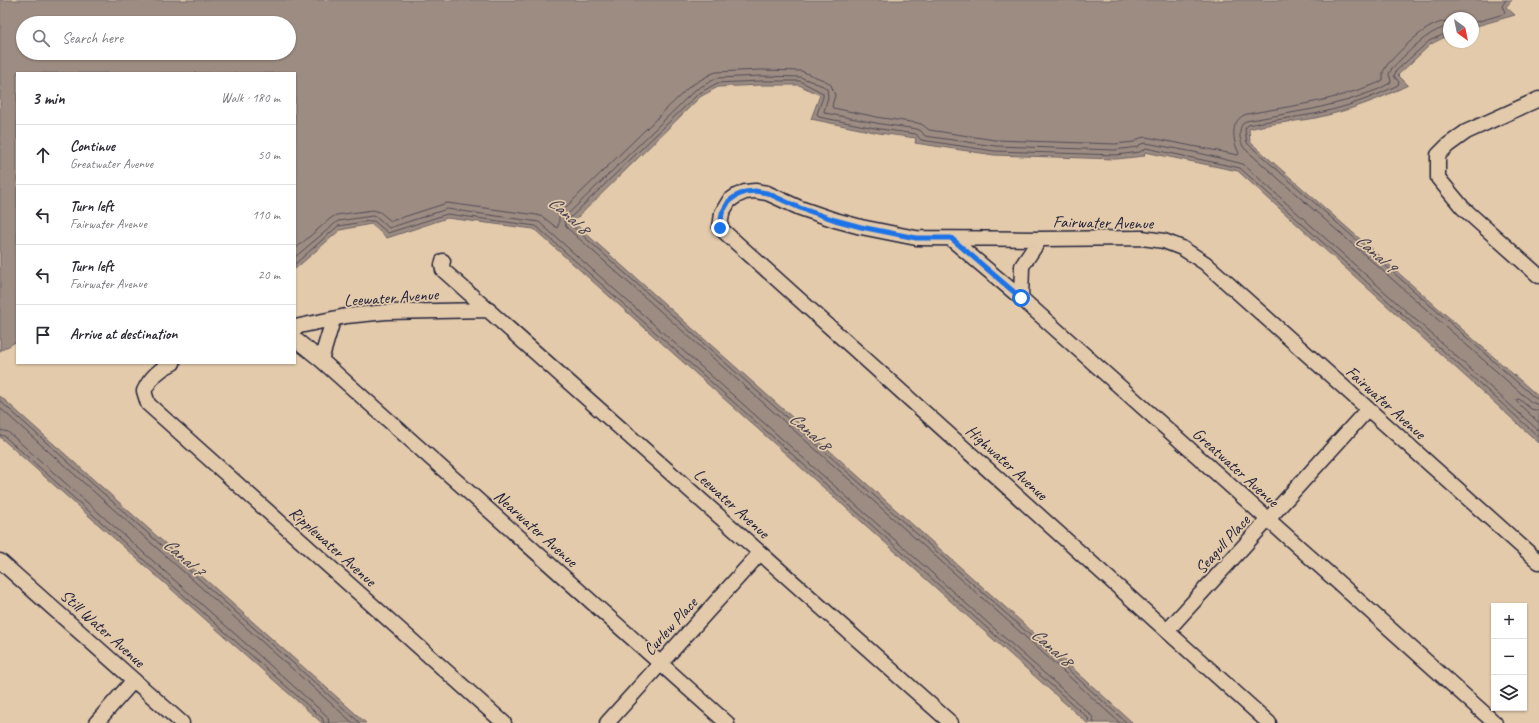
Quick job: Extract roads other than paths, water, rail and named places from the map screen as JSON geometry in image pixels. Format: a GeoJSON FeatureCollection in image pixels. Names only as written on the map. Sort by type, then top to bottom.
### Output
{"type":"FeatureCollection","features":[{"type":"Feature","properties":{"kind":"street"},"geometry":{"type":"LineString","coordinates":[[1539,99],[1466,132],[1448,145],[1438,155],[1438,178],[1463,208],[1539,276]]}},
{"type":"Feature","properties":{"kind":"street","name":"Fairwater Avenue"},"geometry":{"type":"LineString","coordinates":[[720,228],[722,213],[729,201],[745,192],[755,191],[767,193],[800,208],[835,220],[916,238],[1142,238],[1164,241],[1182,248],[1205,264],[1539,562]]}},
{"type":"Feature","properties":{"kind":"street","name":"Highwater Avenue"},"geometry":{"type":"LineString","coordinates":[[720,228],[1269,723]]}},
{"type":"Feature","properties":{"kind":"street","name":"Greatwater Avenue"},"geometry":{"type":"LineString","coordinates":[[951,238],[1021,298],[1495,723]]}},
{"type":"Feature","properties":{"kind":"street"},"geometry":{"type":"LineString","coordinates":[[1021,298],[1022,266],[1040,239]]}},
{"type":"Feature","properties":{"kind":"street","name":"Leewater Avenue"},"geometry":{"type":"LineString","coordinates":[[443,261],[443,270],[951,723]]}},
{"type":"Feature","properties":{"kind":"street","name":"Leewater Avenue"},"geometry":{"type":"LineString","coordinates":[[296,327],[346,316],[386,312],[489,310]]}},
{"type":"Feature","properties":{"kind":"street"},"geometry":{"type":"LineString","coordinates":[[321,360],[333,320]]}},
{"type":"Feature","properties":{"kind":"street","name":"Nearwater Avenue"},"geometry":{"type":"LineString","coordinates":[[296,340],[321,360],[727,723]]}},
{"type":"Feature","properties":{"kind":"street","name":"Ripplewater Avenue"},"geometry":{"type":"LineString","coordinates":[[171,364],[160,370],[149,381],[144,391],[148,404],[504,723]]}},
{"type":"Feature","properties":{"kind":"street","name":"Seagull Place"},"geometry":{"type":"LineString","coordinates":[[1167,631],[1368,409]]}},
{"type":"Feature","properties":{"kind":"street","name":"Curlew Place"},"geometry":{"type":"LineString","coordinates":[[607,723],[760,553]]}},
{"type":"Feature","properties":{"kind":"street","name":"Still Water Avenue"},"geometry":{"type":"LineString","coordinates":[[0,561],[182,723]]}},
{"type":"Feature","properties":{"kind":"street"},"geometry":{"type":"LineString","coordinates":[[96,723],[134,680]]}},
{"type":"Feature","properties":{"kind":"water","name":"Canal 8"},"geometry":{"type":"Polygon","coordinates":[[[0,0],[1512,0],[1506,7],[1515,15],[1479,25],[1479,12],[1443,12],[1443,38],[1431,44],[1398,75],[1408,85],[1385,96],[1339,112],[1315,118],[1249,129],[1250,142],[1539,397],[1539,443],[1238,171],[1145,152],[1144,156],[1116,159],[994,155],[915,143],[916,138],[879,133],[811,119],[820,95],[799,85],[718,87],[700,97],[573,222],[1133,723],[1087,723],[534,229],[447,218],[387,238],[371,224],[340,230],[296,268],[296,72],[16,72],[16,342],[0,351],[0,0]]]}},
{"type":"Feature","properties":{"kind":"water"},"geometry":{"type":"Polygon","coordinates":[[[0,396],[366,723],[322,723],[0,437],[0,396]]]}},
{"type":"Feature","properties":{"kind":"water label","name":"Canal 9"},"geometry":{"type":"Point","coordinates":[1376,253]}},
{"type":"Feature","properties":{"kind":"water label","name":"Canal 7"},"geometry":{"type":"Point","coordinates":[184,557]}}]}
